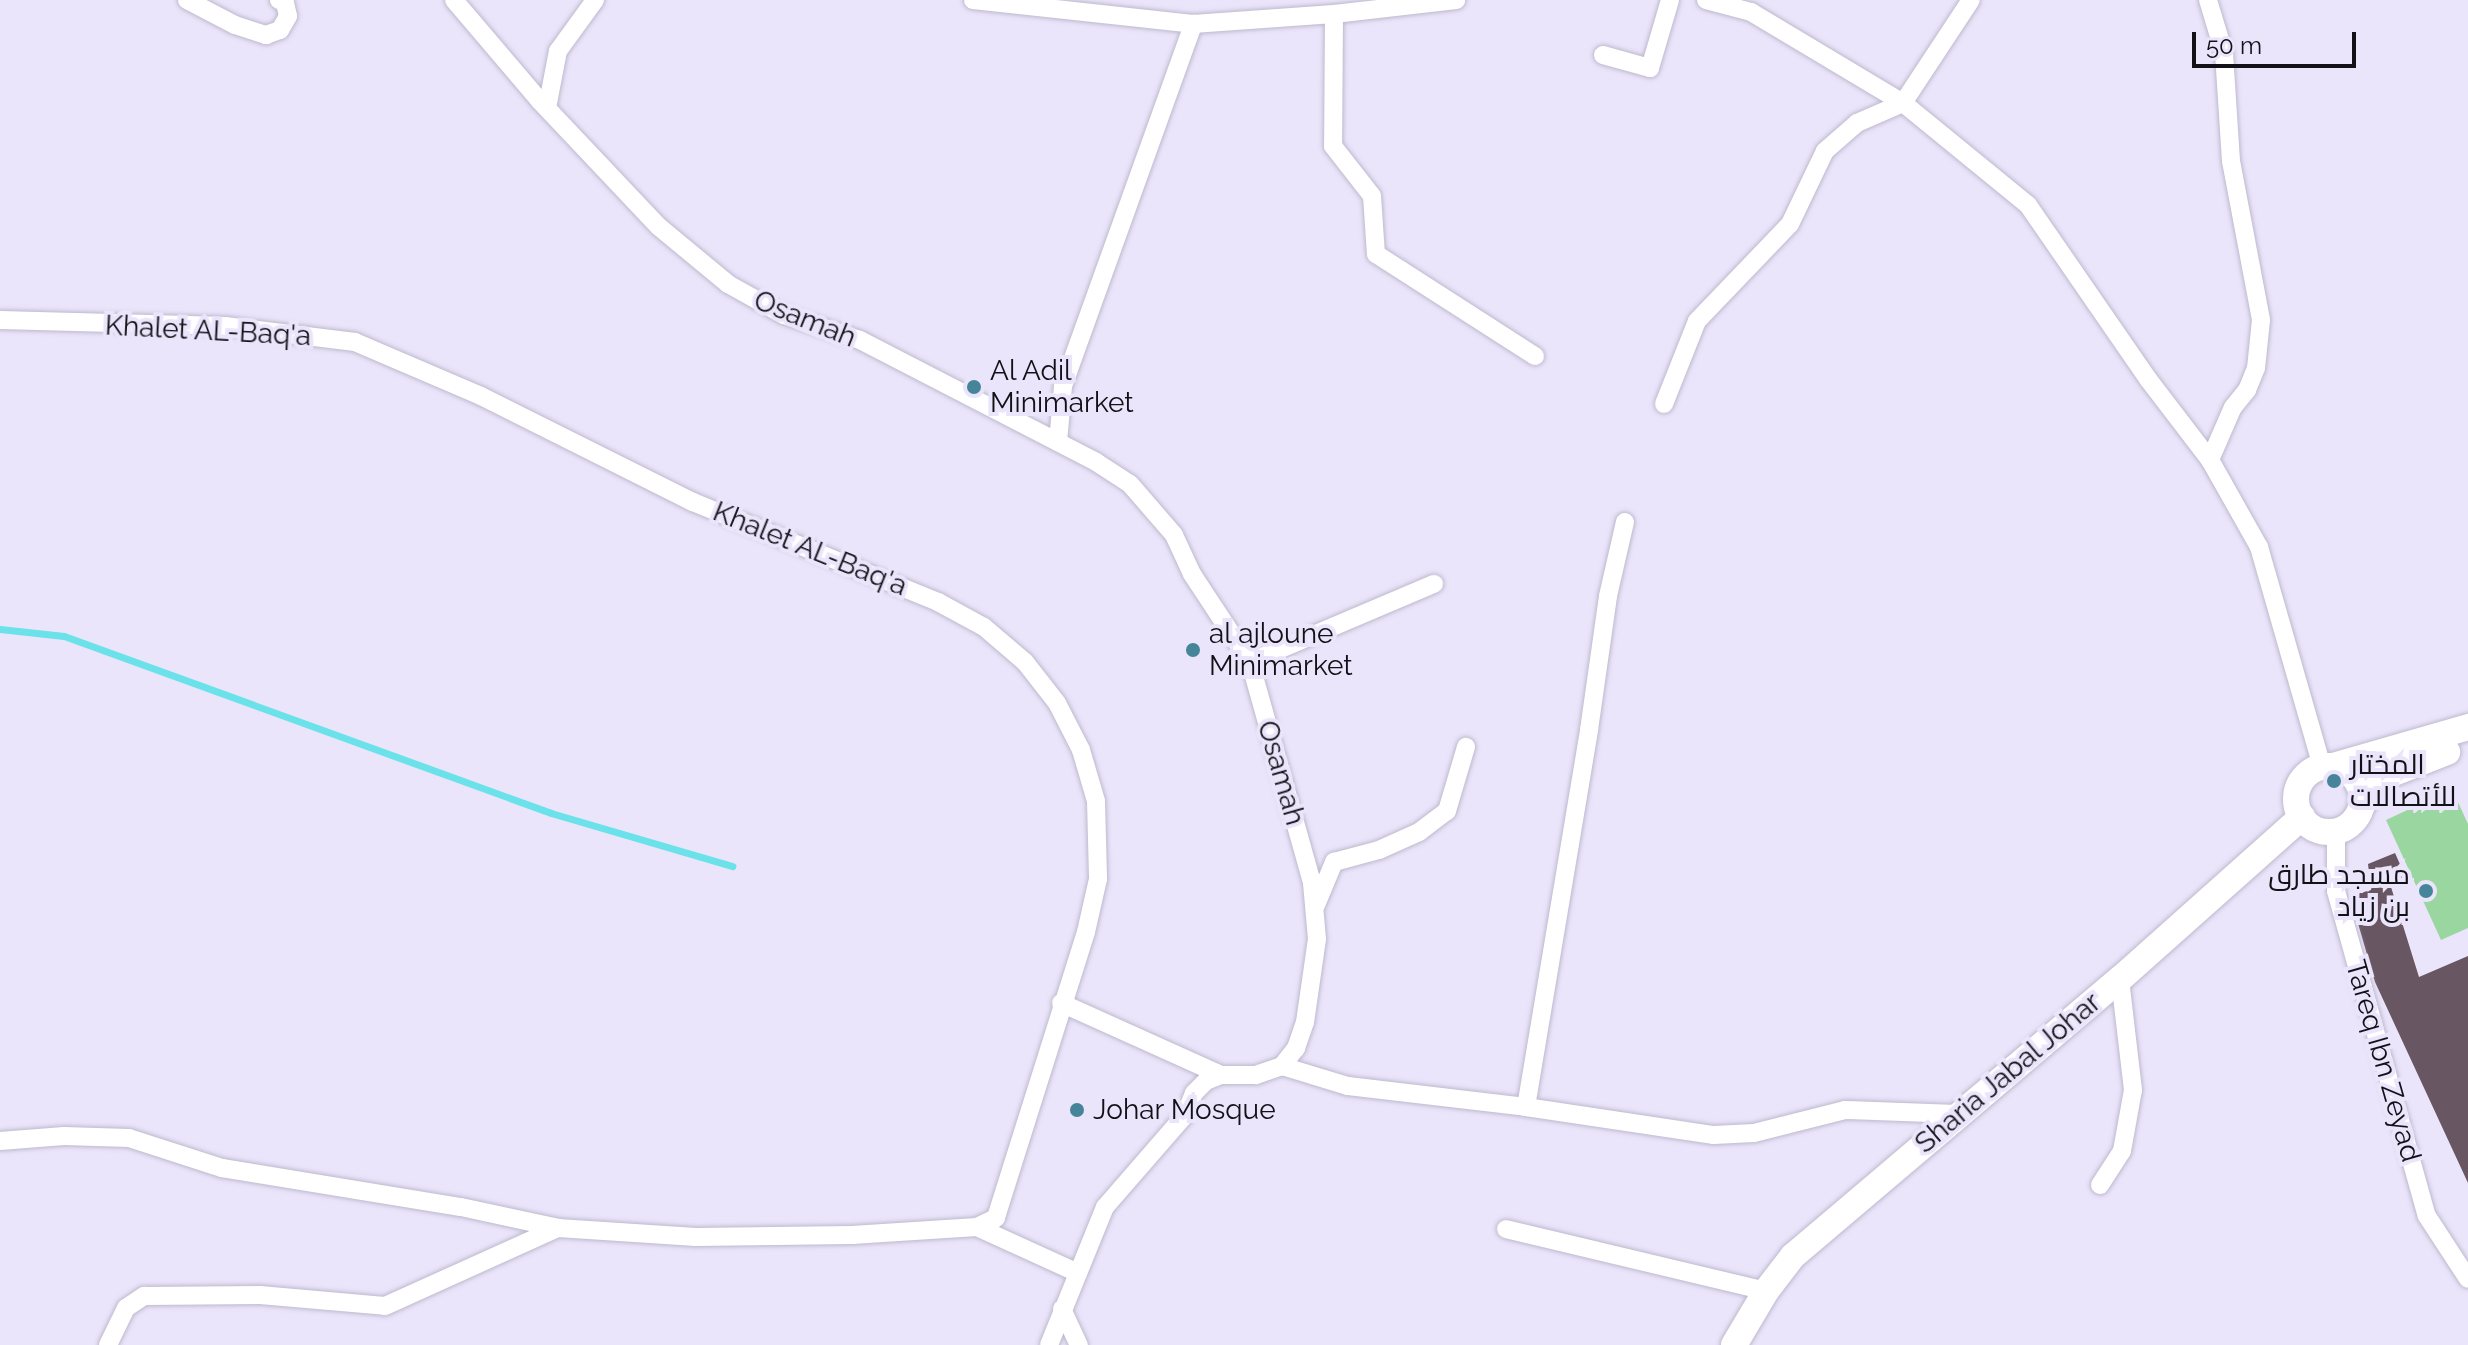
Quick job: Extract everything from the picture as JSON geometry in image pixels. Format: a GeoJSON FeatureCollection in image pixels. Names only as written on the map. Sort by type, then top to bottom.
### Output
{"type":"FeatureCollection","features":[{"type":"Feature","properties":{"kind":"street"},"geometry":{"type":"LineString","coordinates":[[187,0],[235,25],[266,35],[280,30],[288,16],[285,3],[279,0]]}},
{"type":"Feature","properties":{"kind":"street","name":"Osamah"},"geometry":{"type":"LineString","coordinates":[[454,0],[547,108],[658,226],[728,284],[784,315],[860,340],[1112,471],[1147,499],[1174,535],[1192,574],[1250,662],[1305,856],[1315,908],[1317,939],[1312,995],[1298,1044],[1282,1066]]}},
{"type":"Feature","properties":{"kind":"street"},"geometry":{"type":"LineString","coordinates":[[547,108],[558,51],[595,0]]}},
{"type":"Feature","properties":{"kind":"street"},"geometry":{"type":"LineString","coordinates":[[973,0],[1193,24],[1334,14],[1456,0]]}},
{"type":"Feature","properties":{"kind":"street"},"geometry":{"type":"LineString","coordinates":[[1603,55],[1650,68],[1670,0]]}},
{"type":"Feature","properties":{"kind":"street"},"geometry":{"type":"LineString","coordinates":[[1706,0],[1751,12],[1903,103],[2028,205],[2148,379],[2210,460],[2259,547],[2328,766],[2356,780],[2362,805]]}},
{"type":"Feature","properties":{"kind":"street"},"geometry":{"type":"LineString","coordinates":[[1664,404],[1697,321],[1790,224],[1825,151],[1857,123],[1903,103],[1971,0]]}},
{"type":"Feature","properties":{"kind":"street"},"geometry":{"type":"LineString","coordinates":[[2208,0],[2224,53],[2231,161],[2261,320],[2256,368],[2247,390],[2233,407],[2210,460]]}},
{"type":"Feature","properties":{"kind":"street"},"geometry":{"type":"LineString","coordinates":[[1334,14],[1333,146],[1372,196],[1376,254],[1535,356]]}},
{"type":"Feature","properties":{"kind":"street"},"geometry":{"type":"LineString","coordinates":[[1058,442],[1063,386],[1193,24]]}},
{"type":"Feature","properties":{"kind":"street","name":"Khalet AL-Baq'a"},"geometry":{"type":"LineString","coordinates":[[0,320],[225,326],[355,342],[481,396],[693,502],[934,600],[984,627],[1025,662],[1057,703],[1081,750],[1096,801],[1099,852],[1093,906],[996,1218],[977,1227]]}},
{"type":"Feature","properties":{"kind":"street"},"geometry":{"type":"LineString","coordinates":[[1526,1107],[1589,730],[1608,596],[1625,522]]}},
{"type":"Feature","properties":{"kind":"street"},"geometry":{"type":"LineString","coordinates":[[1250,662],[1434,584]]}},
{"type":"Feature","properties":{"kind":"street"},"geometry":{"type":"LineString","coordinates":[[2468,727],[2306,775],[2297,791],[2302,817],[2317,829],[2336,831],[2353,822],[2373,788],[2393,772],[2468,745]]}},
{"type":"Feature","properties":{"kind":"street"},"geometry":{"type":"LineString","coordinates":[[1315,908],[1334,862],[1405,838],[1447,811],[1466,747]]}},
{"type":"Feature","properties":{"kind":"street","name":"Sharia Jabal Johar"},"geometry":{"type":"LineString","coordinates":[[1734,1345],[1766,1291],[1793,1256],[2120,979],[2302,817]]}},
{"type":"Feature","properties":{"kind":"street","name":"Tareq Ibn Zeyad"},"geometry":{"type":"LineString","coordinates":[[2336,831],[2336,891],[2427,1216],[2468,1279]]}},
{"type":"Feature","properties":{"kind":"street"},"geometry":{"type":"LineString","coordinates":[[2100,1185],[2122,1151],[2133,1090],[2120,979]]}},
{"type":"Feature","properties":{"kind":"street"},"geometry":{"type":"LineString","coordinates":[[1061,1003],[1221,1075]]}},
{"type":"Feature","properties":{"kind":"street"},"geometry":{"type":"LineString","coordinates":[[1049,1345],[1105,1207],[1185,1115],[1194,1093],[1206,1081],[1221,1075],[1256,1075],[1282,1066],[1348,1086],[1526,1107],[1714,1135],[1754,1133],[1845,1110],[1957,1114]]}},
{"type":"Feature","properties":{"kind":"street"},"geometry":{"type":"LineString","coordinates":[[0,1141],[64,1136],[129,1138],[222,1168],[461,1207],[558,1228],[696,1237],[852,1235],[977,1227],[1078,1273]]}},
{"type":"Feature","properties":{"kind":"street"},"geometry":{"type":"LineString","coordinates":[[108,1345],[126,1308],[144,1296],[260,1295],[385,1306],[558,1228]]}},
{"type":"Feature","properties":{"kind":"street"},"geometry":{"type":"LineString","coordinates":[[1506,1229],[1766,1291]]}},
{"type":"Feature","properties":{"kind":"street"},"geometry":{"type":"LineString","coordinates":[[1062,1309],[1079,1345]]}},
{"type":"Feature","properties":{"kind":"green space"},"geometry":{"type":"Polygon","coordinates":[[[2452,789],[2468,824],[2468,928],[2441,940],[2386,820],[2452,789]]]}},
{"type":"Feature","properties":{"kind":"building"},"geometry":{"type":"Polygon","coordinates":[[[2395,853],[2407,880],[2391,887],[2419,977],[2468,956],[2468,1183],[2375,982],[2350,896],[2371,890],[2368,864],[2395,853]]]}},
{"type":"Feature","properties":{"kind":"waterway"},"geometry":{"type":"LineString","coordinates":[[0,629],[64,636],[551,813],[732,866]]}},
{"type":"Feature","properties":{"kind":"place","name":"Al Adil Minimarket"},"geometry":{"type":"Point","coordinates":[974,387]}},
{"type":"Feature","properties":{"kind":"place","name":"al ajloune Minimarket"},"geometry":{"type":"Point","coordinates":[1193,650]}},
{"type":"Feature","properties":{"kind":"place","name":"المختار للأتصالات"},"geometry":{"type":"Point","coordinates":[2334,781]}},
{"type":"Feature","properties":{"kind":"place","name":"مسجد طارق بن زياد"},"geometry":{"type":"Point","coordinates":[2426,891]}},
{"type":"Feature","properties":{"kind":"place","name":"Johar Mosque"},"geometry":{"type":"Point","coordinates":[1077,1110]}}]}
